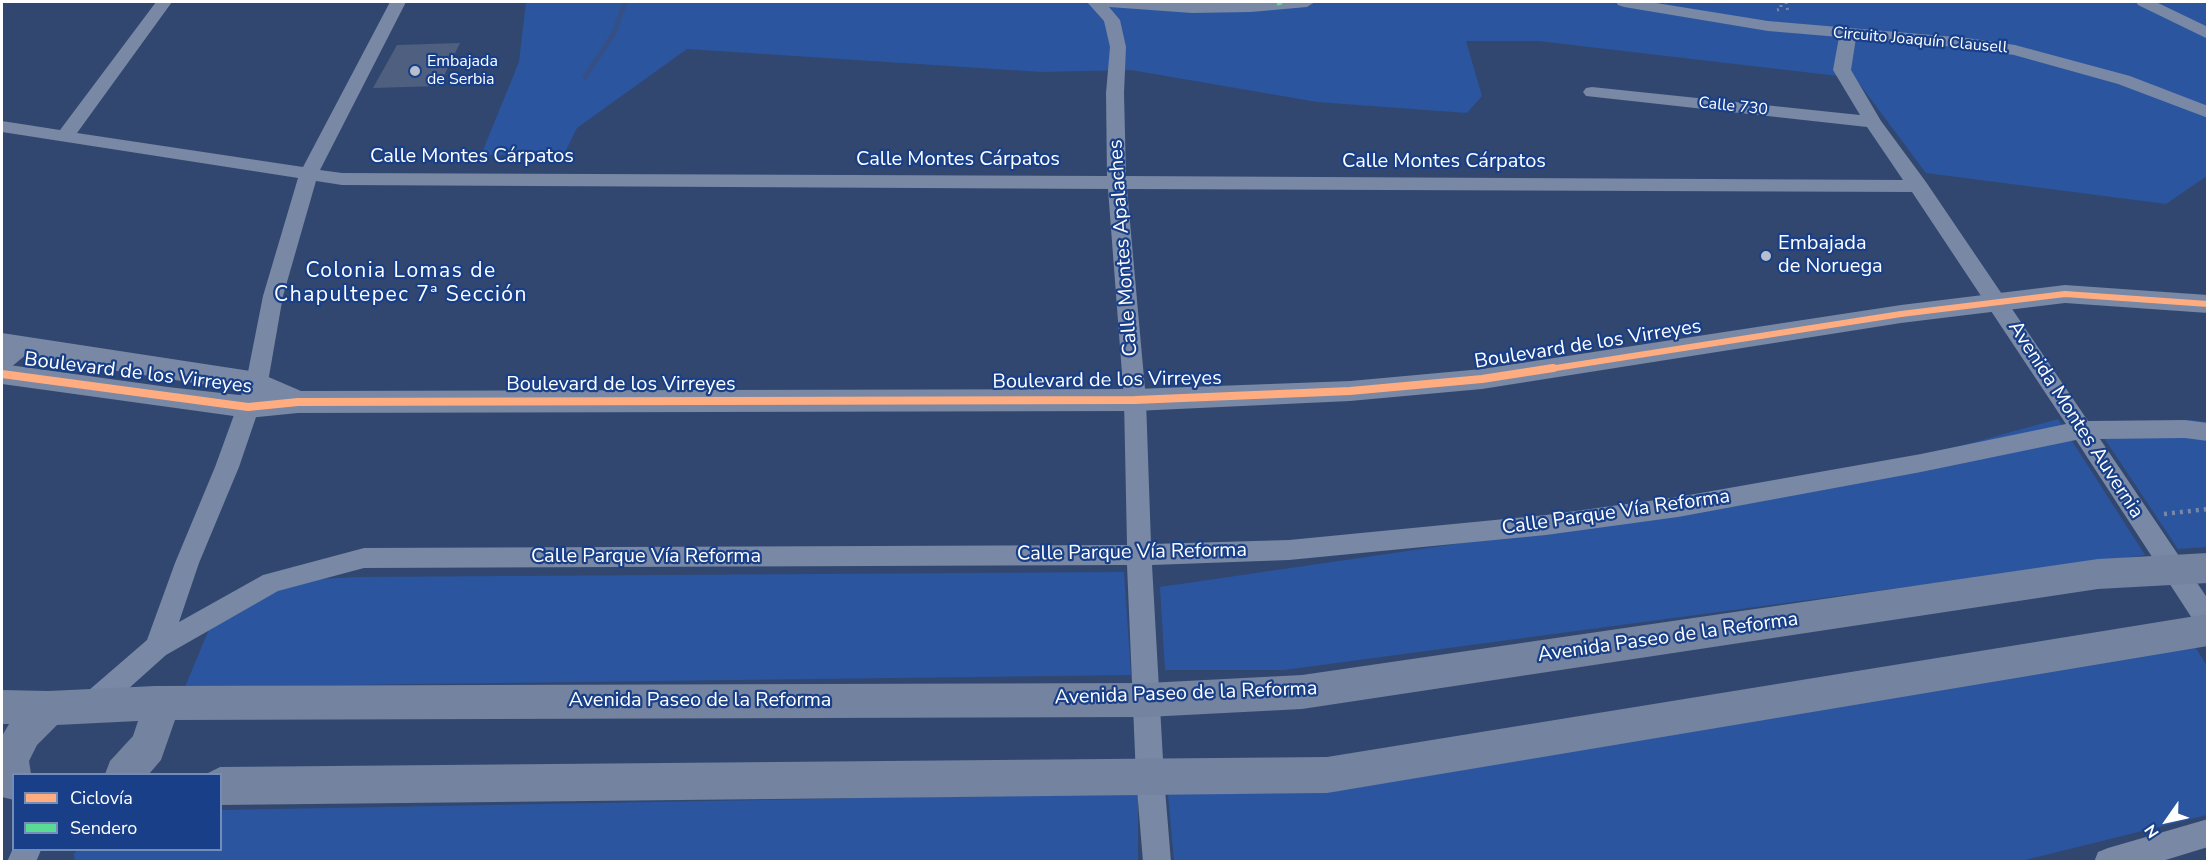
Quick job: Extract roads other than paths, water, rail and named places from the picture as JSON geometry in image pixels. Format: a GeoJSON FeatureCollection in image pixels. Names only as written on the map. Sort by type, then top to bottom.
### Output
{"type":"FeatureCollection","features":[{"type":"Feature","properties":{"kind":"main road","name":"Avenida Paseo de la Reforma"},"geometry":{"type":"LineString","coordinates":[[48,708],[155,703],[1147,700],[1302,692],[2086,576],[2190,569]]}},
{"type":"Feature","properties":{"kind":"main road"},"geometry":{"type":"LineString","coordinates":[[222,786],[1327,775],[2208,630]]}},
{"type":"Feature","properties":{"kind":"main road"},"geometry":{"type":"LineString","coordinates":[[125,773],[148,747],[157,723],[155,703]]}},
{"type":"Feature","properties":{"kind":"main road"},"geometry":{"type":"LineString","coordinates":[[2,707],[48,708]]}},
{"type":"Feature","properties":{"kind":"main road"},"geometry":{"type":"LineString","coordinates":[[8,781],[10,758],[24,733],[48,708]]}},
{"type":"Feature","properties":{"kind":"street"},"geometry":{"type":"LineString","coordinates":[[65,136],[164,2]]}},
{"type":"Feature","properties":{"kind":"street"},"geometry":{"type":"LineString","coordinates":[[157,647],[187,563],[228,467],[252,394],[273,296],[309,173],[398,2]]}},
{"type":"Feature","properties":{"kind":"street","name":"Calle Montes Apalaches"},"geometry":{"type":"LineString","coordinates":[[1095,2],[1112,21],[1118,47],[1115,93],[1117,183],[1135,399],[1139,555],[1150,777],[1157,861]]}},
{"type":"Feature","properties":{"kind":"street"},"geometry":{"type":"LineString","coordinates":[[1106,2],[1160,7],[1222,8],[1307,2]]}},
{"type":"Feature","properties":{"kind":"street","name":"Circuito Joaquín Clausell"},"geometry":{"type":"LineString","coordinates":[[1624,2],[1768,26],[1848,35],[1967,43],[2015,50],[2124,80],[2208,113]]}},
{"type":"Feature","properties":{"kind":"street"},"geometry":{"type":"LineString","coordinates":[[2144,2],[2208,34]]}},
{"type":"Feature","properties":{"kind":"street","name":"Avenida Montes Auvernia"},"geometry":{"type":"LineString","coordinates":[[1848,35],[1842,70],[1873,122],[1997,301],[2139,517],[2190,569],[2208,621]]}},
{"type":"Feature","properties":{"kind":"street","name":"Calle 730"},"geometry":{"type":"LineString","coordinates":[[1592,93],[1873,122]]}},
{"type":"Feature","properties":{"kind":"street","name":"Calle Montes Cárpatos"},"geometry":{"type":"LineString","coordinates":[[2,127],[342,179],[1919,186]]}},
{"type":"Feature","properties":{"kind":"street","name":"Boulevard de los Virreyes"},"geometry":{"type":"LineString","coordinates":[[8,351],[298,402],[1135,399],[1350,391],[1482,379],[1901,314],[2065,294],[2208,304]]}},
{"type":"Feature","properties":{"kind":"street","name":"Boulevard de los Virreyes"},"geometry":{"type":"LineString","coordinates":[[2,374],[168,398],[252,394]]}},
{"type":"Feature","properties":{"kind":"street","name":"Calle Parque Vía Reforma"},"geometry":{"type":"LineString","coordinates":[[90,706],[157,647],[272,582],[364,558],[1139,555],[1289,550],[1546,525],[1713,500],[1921,463],[2082,430],[2185,429],[2208,432]]}},
{"type":"Feature","properties":{"kind":"street"},"geometry":{"type":"LineString","coordinates":[[2108,861],[2208,833]]}},
{"type":"Feature","properties":{"kind":"waterway"},"geometry":{"type":"LineString","coordinates":[[585,77],[614,33],[625,2]]}},
{"type":"Feature","properties":{"kind":"place","name":"Embajada de Serbia"},"geometry":{"type":"Point","coordinates":[415,71]}},
{"type":"Feature","properties":{"kind":"place","name":"Embajada de Noruega"},"geometry":{"type":"Point","coordinates":[1766,256]}},
{"type":"Feature","properties":{"kind":"district","name":"Colonia Lomas de Chapultepec 7ª Sección"},"geometry":{"type":"Point","coordinates":[401,284]}}]}
